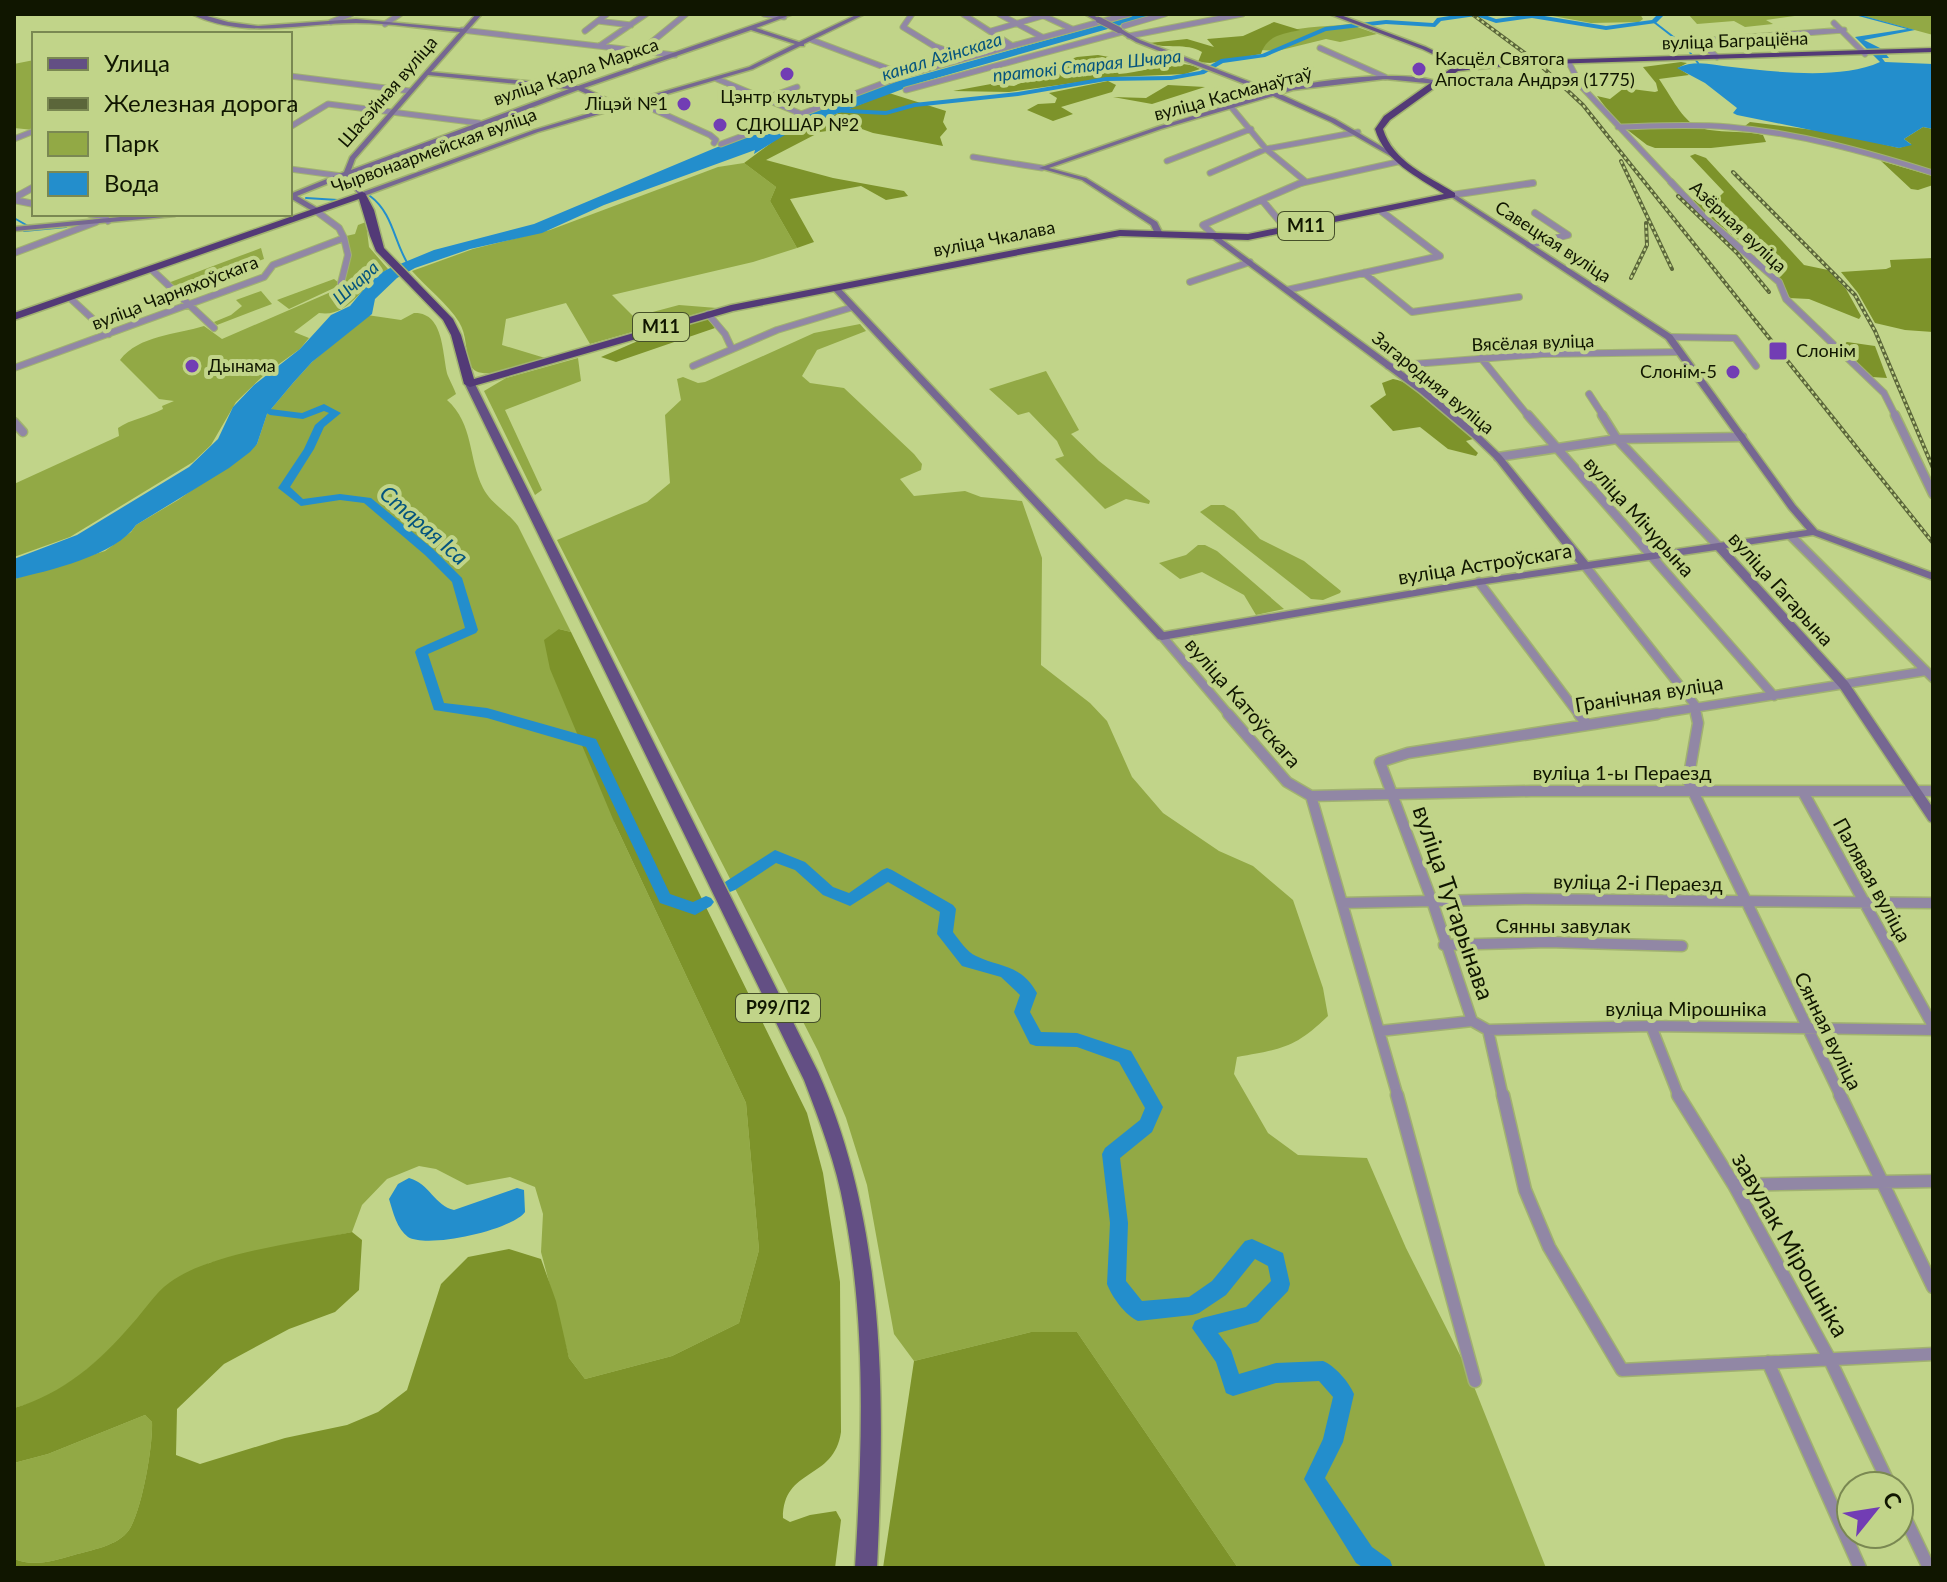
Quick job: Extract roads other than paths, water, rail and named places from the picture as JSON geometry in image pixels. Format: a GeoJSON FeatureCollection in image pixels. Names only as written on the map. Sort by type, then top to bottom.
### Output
{"type":"FeatureCollection","features":[{"type":"Feature","properties":{"kind":"highway","name":"вуліца Баграціёна"},"geometry":{"type":"LineString","coordinates":[[1441,78],[1465,68],[1538,63],[1886,54],[1933,50]]}},
{"type":"Feature","properties":{"kind":"highway"},"geometry":{"type":"LineString","coordinates":[[1376,139],[1384,121],[1441,78]]}},
{"type":"Feature","properties":{"kind":"highway","name":"Савецкая вуліца"},"geometry":{"type":"LineString","coordinates":[[1376,139],[1398,159],[1452,195]]}},
{"type":"Feature","properties":{"kind":"highway"},"geometry":{"type":"LineString","coordinates":[[362,195],[372,212],[376,244],[452,327],[470,383]]}},
{"type":"Feature","properties":{"kind":"highway","name":"Чырвонаармейская вуліца"},"geometry":{"type":"LineString","coordinates":[[14,317],[362,195]]}},
{"type":"Feature","properties":{"kind":"highway","name":"вуліца Чкалава"},"geometry":{"type":"LineString","coordinates":[[490,378],[708,314],[1111,234],[1158,232],[1248,237],[1452,195]]}},
{"type":"Feature","properties":{"kind":"highway"},"geometry":{"type":"LineString","coordinates":[[470,383],[490,378]]}},
{"type":"Feature","properties":{"kind":"highway"},"geometry":{"type":"LineString","coordinates":[[470,383],[490,378]]}},
{"type":"Feature","properties":{"kind":"main road"},"geometry":{"type":"LineString","coordinates":[[194,14],[218,22],[258,28],[331,22],[462,30]]}},
{"type":"Feature","properties":{"kind":"main road","name":"Шасэйная вуліца"},"geometry":{"type":"LineString","coordinates":[[362,195],[344,175],[348,163],[479,14]]}},
{"type":"Feature","properties":{"kind":"main road","name":"Чырвонаармейская вуліца"},"geometry":{"type":"LineString","coordinates":[[362,195],[536,131],[717,79],[802,45],[862,14]]}},
{"type":"Feature","properties":{"kind":"main road"},"geometry":{"type":"LineString","coordinates":[[1087,14],[1122,29],[1129,36],[1275,93],[1376,139]]}},
{"type":"Feature","properties":{"kind":"main road"},"geometry":{"type":"LineString","coordinates":[[1332,14],[1443,56],[1465,68]]}},
{"type":"Feature","properties":{"kind":"main road","name":"вуліца Карла Маркса"},"geometry":{"type":"LineString","coordinates":[[292,196],[479,123],[787,15]]}},
{"type":"Feature","properties":{"kind":"main road"},"geometry":{"type":"LineString","coordinates":[[752,28],[802,45]]}},
{"type":"Feature","properties":{"kind":"main road"},"geometry":{"type":"LineString","coordinates":[[426,73],[579,88],[621,107]]}},
{"type":"Feature","properties":{"kind":"main road","name":"вуліца Касманаўтаў"},"geometry":{"type":"LineString","coordinates":[[1042,168],[1275,93],[1313,85],[1385,77],[1441,78]]}},
{"type":"Feature","properties":{"kind":"main road"},"geometry":{"type":"LineString","coordinates":[[1415,78],[1441,78]]}},
{"type":"Feature","properties":{"kind":"main road"},"geometry":{"type":"LineString","coordinates":[[1042,168],[1084,179],[1154,224],[1158,232]]}},
{"type":"Feature","properties":{"kind":"main road","name":"Савецкая вуліца"},"geometry":{"type":"LineString","coordinates":[[1452,195],[1669,337],[1792,507],[1814,532],[1933,577]]}},
{"type":"Feature","properties":{"kind":"main road"},"geometry":{"type":"LineString","coordinates":[[292,197],[316,211]]}},
{"type":"Feature","properties":{"kind":"main road"},"geometry":{"type":"LineString","coordinates":[[14,229],[156,216]]}},
{"type":"Feature","properties":{"kind":"main road","name":"Загародняя вуліца"},"geometry":{"type":"LineString","coordinates":[[1216,237],[1447,411],[1498,457],[1586,567]]}},
{"type":"Feature","properties":{"kind":"main road","name":"вуліца Катоўскага"},"geometry":{"type":"LineString","coordinates":[[835,288],[1162,636]]}},
{"type":"Feature","properties":{"kind":"main road","name":"Р99/П2"},"geometry":{"type":"LineString","coordinates":[[470,383],[812,1078],[841,1161],[860,1259],[868,1353],[870,1508],[866,1568]]}},
{"type":"Feature","properties":{"kind":"main road","name":"вуліца Астроўскага"},"geometry":{"type":"LineString","coordinates":[[1162,636],[1479,582],[1814,532]]}},
{"type":"Feature","properties":{"kind":"main road","name":"вуліца Гагарына"},"geometry":{"type":"LineString","coordinates":[[1719,547],[1844,685],[1933,818]]}},
{"type":"Feature","properties":{"kind":"street"},"geometry":{"type":"LineString","coordinates":[[331,22],[351,14]]}},
{"type":"Feature","properties":{"kind":"street"},"geometry":{"type":"LineString","coordinates":[[385,24],[400,14]]}},
{"type":"Feature","properties":{"kind":"street"},"geometry":{"type":"LineString","coordinates":[[585,31],[607,14]]}},
{"type":"Feature","properties":{"kind":"street"},"geometry":{"type":"LineString","coordinates":[[601,45],[646,14]]}},
{"type":"Feature","properties":{"kind":"street"},"geometry":{"type":"LineString","coordinates":[[644,51],[686,14]]}},
{"type":"Feature","properties":{"kind":"street"},"geometry":{"type":"LineString","coordinates":[[764,14],[787,15]]}},
{"type":"Feature","properties":{"kind":"street"},"geometry":{"type":"LineString","coordinates":[[912,14],[903,27],[934,46],[965,57]]}},
{"type":"Feature","properties":{"kind":"street"},"geometry":{"type":"LineString","coordinates":[[963,14],[1011,45]]}},
{"type":"Feature","properties":{"kind":"street"},"geometry":{"type":"LineString","coordinates":[[999,14],[1042,37]]}},
{"type":"Feature","properties":{"kind":"street"},"geometry":{"type":"LineString","coordinates":[[637,102],[710,135],[718,143],[905,75],[1129,14]]}},
{"type":"Feature","properties":{"kind":"street"},"geometry":{"type":"LineString","coordinates":[[906,90],[1165,14]]}},
{"type":"Feature","properties":{"kind":"street"},"geometry":{"type":"LineString","coordinates":[[1129,36],[1242,14]]}},
{"type":"Feature","properties":{"kind":"street"},"geometry":{"type":"LineString","coordinates":[[991,31],[1044,15],[1072,29]]}},
{"type":"Feature","properties":{"kind":"street"},"geometry":{"type":"LineString","coordinates":[[598,21],[631,25]]}},
{"type":"Feature","properties":{"kind":"street"},"geometry":{"type":"LineString","coordinates":[[1834,23],[1868,54]]}},
{"type":"Feature","properties":{"kind":"street"},"geometry":{"type":"LineString","coordinates":[[462,30],[675,55]]}},
{"type":"Feature","properties":{"kind":"street"},"geometry":{"type":"LineString","coordinates":[[1717,57],[1698,41],[1844,30]]}},
{"type":"Feature","properties":{"kind":"street"},"geometry":{"type":"LineString","coordinates":[[812,40],[905,75]]}},
{"type":"Feature","properties":{"kind":"street"},"geometry":{"type":"LineString","coordinates":[[1320,48],[1385,77]]}},
{"type":"Feature","properties":{"kind":"street"},"geometry":{"type":"LineString","coordinates":[[644,51],[658,61]]}},
{"type":"Feature","properties":{"kind":"street","name":"Азёрная вуліца"},"geometry":{"type":"LineString","coordinates":[[1569,63],[1581,86],[1618,127],[1704,217],[1766,269],[1779,282],[1786,299],[1884,393],[1933,494]]}},
{"type":"Feature","properties":{"kind":"street"},"geometry":{"type":"LineString","coordinates":[[292,76],[410,91]]}},
{"type":"Feature","properties":{"kind":"street"},"geometry":{"type":"LineString","coordinates":[[717,79],[799,113]]}},
{"type":"Feature","properties":{"kind":"street"},"geometry":{"type":"LineString","coordinates":[[764,99],[797,87]]}},
{"type":"Feature","properties":{"kind":"street"},"geometry":{"type":"LineString","coordinates":[[292,126],[328,104],[479,123]]}},
{"type":"Feature","properties":{"kind":"street"},"geometry":{"type":"LineString","coordinates":[[1232,108],[1266,149],[1305,181]]}},
{"type":"Feature","properties":{"kind":"street"},"geometry":{"type":"LineString","coordinates":[[1618,127],[1699,126],[1750,130],[1863,154],[1933,173]]}},
{"type":"Feature","properties":{"kind":"street"},"geometry":{"type":"LineString","coordinates":[[1167,161],[1251,129]]}},
{"type":"Feature","properties":{"kind":"street"},"geometry":{"type":"LineString","coordinates":[[14,141],[32,132]]}},
{"type":"Feature","properties":{"kind":"street"},"geometry":{"type":"LineString","coordinates":[[1210,173],[1266,149],[1358,132]]}},
{"type":"Feature","properties":{"kind":"street"},"geometry":{"type":"LineString","coordinates":[[973,157],[1042,168]]}},
{"type":"Feature","properties":{"kind":"street"},"geometry":{"type":"LineString","coordinates":[[1216,237],[1203,225],[1305,181],[1398,159]]}},
{"type":"Feature","properties":{"kind":"street"},"geometry":{"type":"LineString","coordinates":[[292,169],[344,175]]}},
{"type":"Feature","properties":{"kind":"street","name":"вуліца Чкалава"},"geometry":{"type":"LineString","coordinates":[[1452,195],[1533,183]]}},
{"type":"Feature","properties":{"kind":"street"},"geometry":{"type":"LineString","coordinates":[[14,199],[32,188]]}},
{"type":"Feature","properties":{"kind":"street"},"geometry":{"type":"LineString","coordinates":[[1262,200],[1287,230]]}},
{"type":"Feature","properties":{"kind":"street"},"geometry":{"type":"LineString","coordinates":[[316,211],[339,228],[344,238],[348,255],[341,283]]}},
{"type":"Feature","properties":{"kind":"street"},"geometry":{"type":"LineString","coordinates":[[1287,290],[1440,256],[1381,211]]}},
{"type":"Feature","properties":{"kind":"street"},"geometry":{"type":"LineString","coordinates":[[1529,245],[1568,235],[1535,213]]}},
{"type":"Feature","properties":{"kind":"street"},"geometry":{"type":"LineString","coordinates":[[104,216],[108,221]]}},
{"type":"Feature","properties":{"kind":"street"},"geometry":{"type":"LineString","coordinates":[[14,253],[96,222]]}},
{"type":"Feature","properties":{"kind":"street","name":"вуліца Чарняхоўскага"},"geometry":{"type":"LineString","coordinates":[[14,368],[264,277],[273,265],[344,238]]}},
{"type":"Feature","properties":{"kind":"street"},"geometry":{"type":"LineString","coordinates":[[1190,282],[1250,262]]}},
{"type":"Feature","properties":{"kind":"street"},"geometry":{"type":"LineString","coordinates":[[151,269],[214,328]]}},
{"type":"Feature","properties":{"kind":"street"},"geometry":{"type":"LineString","coordinates":[[1364,273],[1412,312],[1519,297]]}},
{"type":"Feature","properties":{"kind":"street"},"geometry":{"type":"LineString","coordinates":[[70,298],[109,334]]}},
{"type":"Feature","properties":{"kind":"street"},"geometry":{"type":"LineString","coordinates":[[693,366],[796,323],[853,307]]}},
{"type":"Feature","properties":{"kind":"street"},"geometry":{"type":"LineString","coordinates":[[708,314],[725,334],[732,349]]}},
{"type":"Feature","properties":{"kind":"street"},"geometry":{"type":"LineString","coordinates":[[1669,337],[1735,338],[1756,366]]}},
{"type":"Feature","properties":{"kind":"street","name":"Вясёлая вуліца"},"geometry":{"type":"LineString","coordinates":[[1388,366],[1481,358],[1680,352]]}},
{"type":"Feature","properties":{"kind":"street","name":"вуліца Мічурына"},"geometry":{"type":"LineString","coordinates":[[1481,358],[1774,696]]}},
{"type":"Feature","properties":{"kind":"street","name":"вуліца Гагарына"},"geometry":{"type":"LineString","coordinates":[[1589,394],[1617,439],[1719,547]]}},
{"type":"Feature","properties":{"kind":"street"},"geometry":{"type":"LineString","coordinates":[[14,422],[23,432]]}},
{"type":"Feature","properties":{"kind":"street"},"geometry":{"type":"LineString","coordinates":[[1498,457],[1617,439],[1742,437]]}},
{"type":"Feature","properties":{"kind":"street"},"geometry":{"type":"LineString","coordinates":[[1791,536],[1929,675]]}},
{"type":"Feature","properties":{"kind":"street","name":"Загародняя вуліца"},"geometry":{"type":"LineString","coordinates":[[1586,567],[1695,705]]}},
{"type":"Feature","properties":{"kind":"street"},"geometry":{"type":"LineString","coordinates":[[1479,582],[1585,722]]}},
{"type":"Feature","properties":{"kind":"street","name":"вуліца Катоўскага"},"geometry":{"type":"LineString","coordinates":[[1162,636],[1287,782],[1311,796]]}},
{"type":"Feature","properties":{"kind":"street","name":"Гранічная вуліца"},"geometry":{"type":"LineString","coordinates":[[1380,762],[1408,753],[1585,722],[1929,675]]}},
{"type":"Feature","properties":{"kind":"street"},"geometry":{"type":"LineString","coordinates":[[1692,790],[1688,781],[1698,723],[1695,705]]}},
{"type":"Feature","properties":{"kind":"street","name":"вуліца Тутарынава"},"geometry":{"type":"LineString","coordinates":[[1380,762],[1432,901],[1444,945],[1472,1021],[1488,1030],[1525,1190],[1549,1247],[1622,1370],[1768,1362]]}},
{"type":"Feature","properties":{"kind":"street","name":"вуліца 1-ы Пераезд"},"geometry":{"type":"LineString","coordinates":[[1311,796],[1692,790],[1933,791]]}},
{"type":"Feature","properties":{"kind":"street","name":"Сянная вуліца"},"geometry":{"type":"LineString","coordinates":[[1692,790],[1933,1287]]}},
{"type":"Feature","properties":{"kind":"street","name":"Палявая вуліца"},"geometry":{"type":"LineString","coordinates":[[1803,792],[1933,1028]]}},
{"type":"Feature","properties":{"kind":"street"},"geometry":{"type":"LineString","coordinates":[[1311,796],[1380,1031],[1475,1381]]}},
{"type":"Feature","properties":{"kind":"street","name":"вуліца 2-і Пераезд"},"geometry":{"type":"LineString","coordinates":[[1342,903],[1933,903]]}},
{"type":"Feature","properties":{"kind":"street","name":"Сянны завулак"},"geometry":{"type":"LineString","coordinates":[[1444,945],[1548,942],[1682,946]]}},
{"type":"Feature","properties":{"kind":"street"},"geometry":{"type":"LineString","coordinates":[[1380,1031],[1472,1021]]}},
{"type":"Feature","properties":{"kind":"street","name":"вуліца Мірошніка"},"geometry":{"type":"LineString","coordinates":[[1488,1030],[1651,1026],[1933,1028]]}},
{"type":"Feature","properties":{"kind":"street","name":"завулак Мірошніка"},"geometry":{"type":"LineString","coordinates":[[1651,1026],[1678,1095],[1734,1185],[1829,1358],[1882,1470]]}},
{"type":"Feature","properties":{"kind":"street"},"geometry":{"type":"LineString","coordinates":[[1734,1185],[1933,1181]]}},
{"type":"Feature","properties":{"kind":"street"},"geometry":{"type":"LineString","coordinates":[[1860,1568],[1768,1362],[1933,1354]]}},
{"type":"Feature","properties":{"kind":"street"},"geometry":{"type":"LineString","coordinates":[[1915,1539],[1929,1568]]}},
{"type":"Feature","properties":{"kind":"water"},"geometry":{"type":"Polygon","coordinates":[[[1140,14],[1160,14],[919,83],[793,130],[754,154],[755,150],[604,205],[542,233],[470,249],[415,268],[397,278],[375,299],[372,314],[312,362],[293,383],[267,414],[257,444],[250,452],[136,525],[114,545],[81,560],[14,579],[14,559],[77,535],[189,467],[218,439],[233,407],[254,385],[300,349],[331,315],[350,306],[374,277],[388,269],[434,250],[534,224],[715,148],[874,88],[1140,14]]]}},
{"type":"Feature","properties":{"kind":"water"},"geometry":{"type":"Polygon","coordinates":[[[1851,14],[1926,14],[1864,16],[1915,30],[1864,40],[1882,49],[1889,58],[1882,58],[1885,62],[1933,64],[1933,129],[1923,127],[1904,139],[1912,145],[1899,148],[1737,115],[1733,113],[1737,108],[1705,83],[1677,68],[1697,63],[1827,73],[1864,68],[1880,62],[1855,37],[1907,29],[1851,14]]]}},
{"type":"Feature","properties":{"kind":"water"},"geometry":{"type":"Polygon","coordinates":[[[409,1178],[422,1185],[447,1208],[454,1210],[517,1188],[524,1190],[525,1212],[504,1225],[469,1236],[418,1240],[408,1237],[401,1230],[389,1199],[398,1184],[409,1178]]]}},
{"type":"Feature","properties":{"kind":"waterway","name":"пратокі Старая Шчара"},"geometry":{"type":"LineString","coordinates":[[830,110],[886,113],[914,105],[1018,94],[1106,79],[1171,78],[1202,73],[1221,61],[1263,56],[1325,29],[1386,22],[1435,25],[1439,19],[1476,14],[1496,21],[1532,16],[1606,28],[1654,22],[1662,14]]}},
{"type":"Feature","properties":{"kind":"waterway"},"geometry":{"type":"LineString","coordinates":[[1654,22],[1685,46],[1698,63]]}},
{"type":"Feature","properties":{"kind":"waterway"},"geometry":{"type":"LineString","coordinates":[[370,196],[384,211],[408,264]]}},
{"type":"Feature","properties":{"kind":"waterway"},"geometry":{"type":"LineString","coordinates":[[306,198],[338,200]]}},
{"type":"Feature","properties":{"kind":"waterway"},"geometry":{"type":"LineString","coordinates":[[14,218],[28,226]]}},
{"type":"Feature","properties":{"kind":"waterway"},"geometry":{"type":"LineString","coordinates":[[24,231],[66,227]]}},
{"type":"Feature","properties":{"kind":"waterway","name":"Старая Іса"},"geometry":{"type":"LineString","coordinates":[[270,412],[303,416],[324,407],[336,413],[320,425],[284,488],[301,503],[340,497],[367,500],[458,581],[472,630],[421,652],[439,707],[487,713],[591,743],[665,899],[695,909],[706,902]]}},
{"type":"Feature","properties":{"kind":"waterway","name":"Старая Іса"},"geometry":{"type":"LineString","coordinates":[[730,886],[775,856],[800,866],[828,891],[850,900],[887,874],[948,909],[945,934],[968,961],[1006,972],[1029,993],[1022,1012],[1036,1039],[1077,1040],[1125,1056],[1154,1107],[1146,1126],[1111,1154],[1119,1223],[1116,1284],[1138,1311],[1192,1306],[1219,1288],[1252,1248],[1276,1260],[1281,1284],[1251,1315],[1202,1328],[1224,1357],[1233,1386],[1276,1373],[1323,1371],[1344,1394],[1333,1442],[1314,1479],[1364,1555],[1382,1568]]}},
{"type":"Feature","properties":{"kind":"railway"},"geometry":{"type":"LineString","coordinates":[[1472,14],[1538,63],[1583,105],[1933,543]]}},
{"type":"Feature","properties":{"kind":"railway"},"geometry":{"type":"LineString","coordinates":[[1621,161],[1672,269]]}},
{"type":"Feature","properties":{"kind":"railway"},"geometry":{"type":"LineString","coordinates":[[1733,172],[1855,295],[1875,331],[1933,468]]}},
{"type":"Feature","properties":{"kind":"railway"},"geometry":{"type":"LineString","coordinates":[[1678,196],[1737,253],[1769,292]]}},
{"type":"Feature","properties":{"kind":"railway"},"geometry":{"type":"LineString","coordinates":[[1631,278],[1647,245],[1646,223]]}},
{"type":"Feature","properties":{"kind":"place","name":"Касцёл Святога Апостала Андрэя (1775)"},"geometry":{"type":"Point","coordinates":[1419,69]}},
{"type":"Feature","properties":{"kind":"place","name":"Цэнтр культуры"},"geometry":{"type":"Point","coordinates":[787,74]}},
{"type":"Feature","properties":{"kind":"place","name":"Ліцэй №1"},"geometry":{"type":"Point","coordinates":[684,104]}},
{"type":"Feature","properties":{"kind":"place","name":"СДЮШАР №2"},"geometry":{"type":"Point","coordinates":[720,125]}},
{"type":"Feature","properties":{"kind":"place","name":"Слонім"},"geometry":{"type":"Point","coordinates":[1778,351]}},
{"type":"Feature","properties":{"kind":"place","name":"Дынама"},"geometry":{"type":"Point","coordinates":[192,366]}},
{"type":"Feature","properties":{"kind":"place","name":"Слонім-5"},"geometry":{"type":"Point","coordinates":[1733,372]}},
{"type":"Feature","properties":{"kind":"water label","name":"канал Агінскага"},"geometry":{"type":"Point","coordinates":[942,57]}},
{"type":"Feature","properties":{"kind":"water label","name":"Шчара"},"geometry":{"type":"Point","coordinates":[356,283]}}]}
